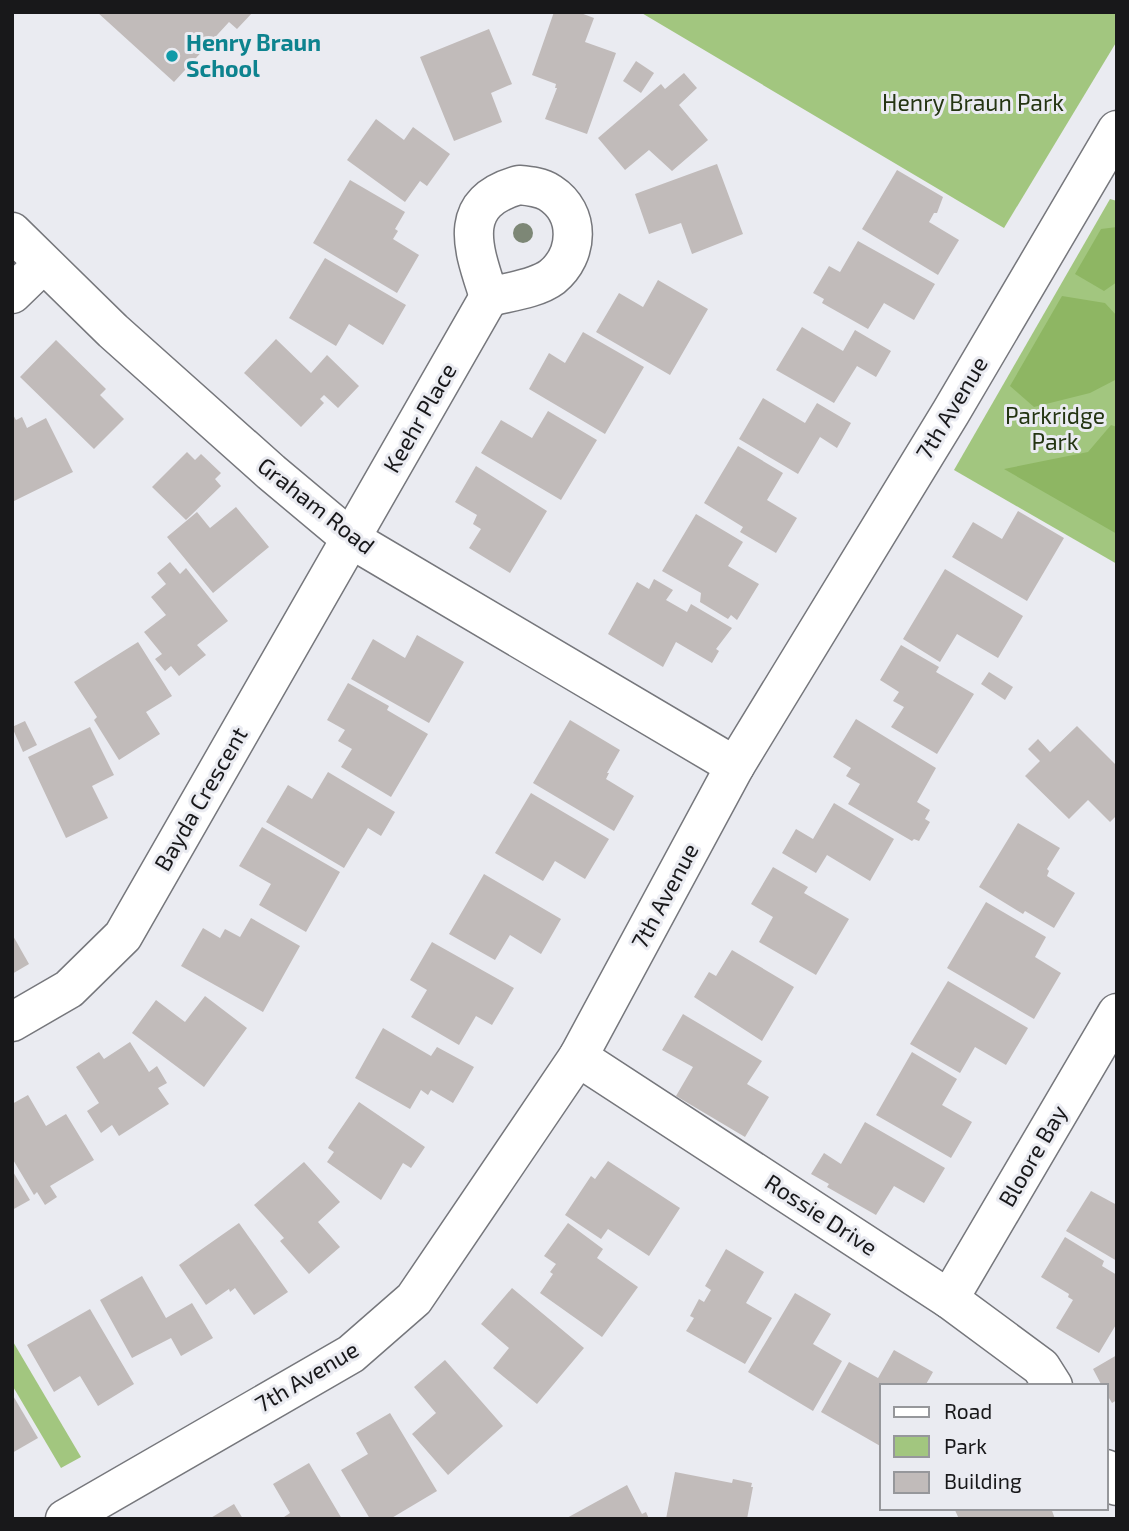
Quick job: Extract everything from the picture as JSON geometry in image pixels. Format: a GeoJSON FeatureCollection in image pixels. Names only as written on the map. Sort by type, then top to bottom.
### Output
{"type":"FeatureCollection","features":[{"type":"Feature","properties":{"kind":"street","name":"7th Avenue"},"geometry":{"type":"LineString","coordinates":[[88,1513],[351,1354],[414,1299],[578,1057],[735,766],[951,412],[1117,130]]}},
{"type":"Feature","properties":{"kind":"street","name":"Graham Road"},"geometry":{"type":"LineString","coordinates":[[12,232],[113,331],[351,540],[735,766]]}},
{"type":"Feature","properties":{"kind":"street"},"geometry":{"type":"LineString","coordinates":[[12,294],[43,264]]}},
{"type":"Feature","properties":{"kind":"street","name":"Keehr Place"},"geometry":{"type":"LineString","coordinates":[[351,540],[489,297]]}},
{"type":"Feature","properties":{"kind":"street","name":"Bayda Crescent"},"geometry":{"type":"LineString","coordinates":[[12,1022],[69,989],[123,936],[351,540]]}},
{"type":"Feature","properties":{"kind":"street","name":"Bloore Bay"},"geometry":{"type":"LineString","coordinates":[[949,1299],[1117,1013]]}},
{"type":"Feature","properties":{"kind":"street","name":"Rossie Drive"},"geometry":{"type":"LineString","coordinates":[[578,1057],[949,1299],[1041,1367],[1052,1384]]}},
{"type":"Feature","properties":{"kind":"green space","name":"Henry Braun Park"},"geometry":{"type":"Polygon","coordinates":[[[640,12],[1117,12],[1117,41],[1004,228],[640,12]]]}},
{"type":"Feature","properties":{"kind":"green space","name":"Parkridge Park"},"geometry":{"type":"Polygon","coordinates":[[[1110,199],[1117,201],[1117,564],[954,470],[1110,199]]]}},
{"type":"Feature","properties":{"kind":"green space"},"geometry":{"type":"Polygon","coordinates":[[[1117,227],[1117,282],[1104,291],[1075,274],[1101,229],[1117,227]]]}},
{"type":"Feature","properties":{"kind":"green space"},"geometry":{"type":"Polygon","coordinates":[[[1062,296],[1105,303],[1117,316],[1117,379],[1090,393],[1034,407],[1010,386],[1062,296]]]}},
{"type":"Feature","properties":{"kind":"green space"},"geometry":{"type":"Polygon","coordinates":[[[1111,425],[1117,427],[1117,534],[1004,469],[1088,452],[1111,425]]]}},
{"type":"Feature","properties":{"kind":"green space"},"geometry":{"type":"Polygon","coordinates":[[[12,1340],[81,1457],[61,1468],[12,1385],[12,1340]]]}},
{"type":"Feature","properties":{"kind":"building","name":"Henry Braun School"},"geometry":{"type":"Polygon","coordinates":[[[97,12],[253,12],[237,29],[229,22],[174,82],[97,12]]]}},
{"type":"Feature","properties":{"kind":"building"},"geometry":{"type":"Polygon","coordinates":[[[554,12],[578,12],[594,18],[585,42],[616,53],[587,134],[545,119],[557,88],[556,84],[532,75],[554,12]]]}},
{"type":"Feature","properties":{"kind":"building"},"geometry":{"type":"Polygon","coordinates":[[[489,29],[512,84],[491,93],[502,122],[454,141],[420,57],[489,29]]]}},
{"type":"Feature","properties":{"kind":"building"},"geometry":{"type":"Polygon","coordinates":[[[636,61],[654,73],[641,93],[623,81],[636,61]]]}},
{"type":"Feature","properties":{"kind":"building"},"geometry":{"type":"Polygon","coordinates":[[[684,73],[697,88],[679,105],[708,140],[672,171],[649,150],[625,170],[598,138],[661,84],[665,89],[684,73]]]}},
{"type":"Feature","properties":{"kind":"building"},"geometry":{"type":"Polygon","coordinates":[[[376,119],[404,140],[413,127],[450,154],[427,186],[420,181],[405,202],[347,160],[376,119]]]}},
{"type":"Feature","properties":{"kind":"building"},"geometry":{"type":"Polygon","coordinates":[[[717,164],[743,234],[692,254],[681,223],[649,234],[635,194],[717,164]]]}},
{"type":"Feature","properties":{"kind":"building"},"geometry":{"type":"Polygon","coordinates":[[[897,170],[943,197],[937,213],[934,213],[929,222],[959,240],[938,275],[862,229],[897,170]]]}},
{"type":"Feature","properties":{"kind":"building"},"geometry":{"type":"Polygon","coordinates":[[[350,180],[405,212],[395,229],[398,231],[393,239],[419,255],[397,293],[313,243],[350,180]]]}},
{"type":"Feature","properties":{"kind":"building"},"geometry":{"type":"Polygon","coordinates":[[[858,241],[935,284],[914,320],[884,303],[868,329],[822,303],[824,299],[813,293],[829,266],[840,272],[858,241]]]}},
{"type":"Feature","properties":{"kind":"building"},"geometry":{"type":"Polygon","coordinates":[[[325,258],[406,305],[383,345],[349,324],[336,346],[289,318],[325,258]]]}},
{"type":"Feature","properties":{"kind":"building"},"geometry":{"type":"Polygon","coordinates":[[[658,280],[708,309],[670,375],[596,332],[619,293],[643,307],[658,280]]]}},
{"type":"Feature","properties":{"kind":"building"},"geometry":{"type":"Polygon","coordinates":[[[802,327],[843,351],[855,330],[891,351],[876,377],[857,366],[834,403],[776,370],[802,327]]]}},
{"type":"Feature","properties":{"kind":"building"},"geometry":{"type":"Polygon","coordinates":[[[583,332],[644,367],[605,434],[529,389],[549,353],[565,363],[583,332]]]}},
{"type":"Feature","properties":{"kind":"building"},"geometry":{"type":"Polygon","coordinates":[[[276,339],[311,373],[327,355],[359,386],[338,408],[324,395],[320,399],[324,403],[301,427],[244,373],[276,339]]]}},
{"type":"Feature","properties":{"kind":"building"},"geometry":{"type":"Polygon","coordinates":[[[56,340],[106,389],[100,395],[124,419],[94,449],[20,377],[56,340]]]}},
{"type":"Feature","properties":{"kind":"building"},"geometry":{"type":"Polygon","coordinates":[[[763,398],[805,423],[817,403],[851,423],[837,448],[820,437],[798,474],[739,439],[763,398]]]}},
{"type":"Feature","properties":{"kind":"building"},"geometry":{"type":"Polygon","coordinates":[[[548,411],[597,440],[561,500],[481,453],[501,420],[532,438],[548,411]]]}},
{"type":"Feature","properties":{"kind":"building"},"geometry":{"type":"Polygon","coordinates":[[[12,413],[16,420],[22,417],[27,428],[46,418],[73,472],[12,502],[12,413]]]}},
{"type":"Feature","properties":{"kind":"building"},"geometry":{"type":"Polygon","coordinates":[[[738,446],[783,473],[767,500],[797,518],[776,553],[740,532],[743,527],[704,503],[738,446]]]}},
{"type":"Feature","properties":{"kind":"building"},"geometry":{"type":"Polygon","coordinates":[[[187,452],[195,460],[201,454],[221,473],[215,479],[221,486],[186,520],[152,487],[187,452]]]}},
{"type":"Feature","properties":{"kind":"building"},"geometry":{"type":"Polygon","coordinates":[[[476,466],[547,511],[510,573],[469,548],[481,529],[473,524],[477,515],[455,502],[476,466]]]}},
{"type":"Feature","properties":{"kind":"building"},"geometry":{"type":"Polygon","coordinates":[[[236,507],[269,547],[213,593],[167,537],[197,512],[210,528],[236,507]]]}},
{"type":"Feature","properties":{"kind":"building"},"geometry":{"type":"Polygon","coordinates":[[[1018,511],[1064,538],[1027,601],[952,557],[973,522],[1002,539],[1018,511]]]}},
{"type":"Feature","properties":{"kind":"building"},"geometry":{"type":"Polygon","coordinates":[[[696,514],[743,542],[728,566],[759,584],[737,620],[731,615],[728,619],[700,602],[701,593],[662,571],[696,514]]]}},
{"type":"Feature","properties":{"kind":"building"},"geometry":{"type":"Polygon","coordinates":[[[170,562],[180,574],[186,568],[228,621],[197,645],[206,655],[179,676],[171,666],[165,671],[155,659],[162,654],[144,632],[166,615],[151,597],[166,584],[157,573],[170,562]]]}},
{"type":"Feature","properties":{"kind":"building"},"geometry":{"type":"Polygon","coordinates":[[[945,569],[1023,616],[998,658],[957,634],[940,662],[903,639],[945,569]]]}},
{"type":"Feature","properties":{"kind":"building"},"geometry":{"type":"Polygon","coordinates":[[[654,579],[673,590],[666,600],[687,612],[691,604],[732,628],[716,649],[719,651],[712,663],[676,642],[663,667],[608,634],[637,582],[649,589],[654,579]]]}},
{"type":"Feature","properties":{"kind":"building"},"geometry":{"type":"Polygon","coordinates":[[[417,635],[464,662],[429,723],[351,679],[373,639],[405,658],[417,635]]]}},
{"type":"Feature","properties":{"kind":"building"},"geometry":{"type":"Polygon","coordinates":[[[138,642],[172,696],[146,712],[160,734],[119,760],[94,720],[97,717],[74,682],[138,642]]]}},
{"type":"Feature","properties":{"kind":"building"},"geometry":{"type":"Polygon","coordinates":[[[901,645],[939,667],[936,672],[974,694],[937,754],[891,727],[904,707],[893,701],[899,692],[880,680],[901,645]]]}},
{"type":"Feature","properties":{"kind":"building"},"geometry":{"type":"Polygon","coordinates":[[[989,672],[1013,687],[1005,700],[981,684],[989,672]]]}},
{"type":"Feature","properties":{"kind":"building"},"geometry":{"type":"Polygon","coordinates":[[[348,683],[389,706],[387,710],[428,734],[391,797],[341,767],[352,749],[338,741],[345,730],[327,720],[348,683]]]}},
{"type":"Feature","properties":{"kind":"building"},"geometry":{"type":"Polygon","coordinates":[[[856,719],[936,768],[917,802],[930,810],[925,819],[930,822],[919,841],[912,841],[848,804],[860,784],[846,776],[851,768],[833,757],[856,719]]]}},
{"type":"Feature","properties":{"kind":"building"},"geometry":{"type":"Polygon","coordinates":[[[570,720],[620,750],[606,779],[634,796],[614,831],[533,783],[570,720]]]}},
{"type":"Feature","properties":{"kind":"building"},"geometry":{"type":"Polygon","coordinates":[[[25,721],[37,745],[23,752],[12,727],[25,721]]]}},
{"type":"Feature","properties":{"kind":"building"},"geometry":{"type":"Polygon","coordinates":[[[1077,726],[1117,766],[1117,815],[1110,822],[1088,800],[1069,819],[1025,776],[1040,761],[1028,749],[1038,739],[1050,752],[1077,726]]]}},
{"type":"Feature","properties":{"kind":"building"},"geometry":{"type":"Polygon","coordinates":[[[90,727],[114,775],[92,786],[108,818],[66,838],[28,757],[90,727]]]}},
{"type":"Feature","properties":{"kind":"building"},"geometry":{"type":"Polygon","coordinates":[[[328,772],[395,812],[381,836],[368,828],[344,868],[266,822],[288,785],[312,799],[328,772]]]}},
{"type":"Feature","properties":{"kind":"building"},"geometry":{"type":"Polygon","coordinates":[[[531,793],[609,839],[585,879],[555,861],[543,881],[495,853],[531,793]]]}},
{"type":"Feature","properties":{"kind":"building"},"geometry":{"type":"Polygon","coordinates":[[[834,803],[894,839],[870,881],[827,855],[816,873],[782,853],[796,829],[813,839],[834,803]]]}},
{"type":"Feature","properties":{"kind":"building"},"geometry":{"type":"Polygon","coordinates":[[[1018,823],[1060,848],[1047,869],[1047,876],[1075,893],[1054,928],[1025,911],[1023,914],[979,887],[1018,823]]]}},
{"type":"Feature","properties":{"kind":"building"},"geometry":{"type":"Polygon","coordinates":[[[262,827],[340,872],[306,932],[259,905],[271,884],[239,866],[262,827]]]}},
{"type":"Feature","properties":{"kind":"building"},"geometry":{"type":"Polygon","coordinates":[[[773,867],[808,887],[804,893],[849,919],[816,975],[759,942],[773,917],[751,904],[773,867]]]}},
{"type":"Feature","properties":{"kind":"building"},"geometry":{"type":"Polygon","coordinates":[[[484,874],[561,919],[541,954],[510,935],[495,960],[449,934],[484,874]]]}},
{"type":"Feature","properties":{"kind":"building"},"geometry":{"type":"Polygon","coordinates":[[[986,902],[1046,937],[1035,957],[1061,973],[1034,1019],[947,968],[986,902]]]}},
{"type":"Feature","properties":{"kind":"building"},"geometry":{"type":"Polygon","coordinates":[[[251,918],[300,946],[263,1012],[181,966],[203,928],[220,938],[225,929],[240,937],[251,918]]]}},
{"type":"Feature","properties":{"kind":"building"},"geometry":{"type":"Polygon","coordinates":[[[12,934],[29,964],[12,974],[12,934]]]}},
{"type":"Feature","properties":{"kind":"building"},"geometry":{"type":"Polygon","coordinates":[[[432,942],[514,988],[492,1025],[476,1016],[459,1045],[411,1017],[427,990],[410,980],[432,942]]]}},
{"type":"Feature","properties":{"kind":"building"},"geometry":{"type":"Polygon","coordinates":[[[732,950],[794,987],[762,1041],[694,997],[709,972],[716,976],[732,950]]]}},
{"type":"Feature","properties":{"kind":"building"},"geometry":{"type":"Polygon","coordinates":[[[948,981],[1028,1028],[1006,1065],[975,1047],[960,1073],[910,1044],[948,981]]]}},
{"type":"Feature","properties":{"kind":"building"},"geometry":{"type":"Polygon","coordinates":[[[205,996],[247,1028],[204,1087],[132,1033],[156,1000],[185,1022],[205,996]]]}},
{"type":"Feature","properties":{"kind":"building"},"geometry":{"type":"Polygon","coordinates":[[[683,1014],[762,1061],[747,1084],[769,1097],[745,1137],[676,1096],[693,1067],[662,1050],[683,1014]]]}},
{"type":"Feature","properties":{"kind":"building"},"geometry":{"type":"Polygon","coordinates":[[[383,1028],[431,1056],[437,1047],[474,1067],[453,1103],[431,1090],[428,1095],[421,1090],[410,1109],[355,1078],[383,1028]]]}},
{"type":"Feature","properties":{"kind":"building"},"geometry":{"type":"Polygon","coordinates":[[[130,1042],[149,1072],[157,1066],[167,1083],[158,1088],[169,1104],[119,1136],[112,1125],[101,1133],[87,1111],[99,1103],[76,1067],[99,1052],[104,1059],[130,1042]]]}},
{"type":"Feature","properties":{"kind":"building"},"geometry":{"type":"Polygon","coordinates":[[[912,1052],[957,1079],[942,1105],[972,1122],[951,1158],[876,1115],[912,1052]]]}},
{"type":"Feature","properties":{"kind":"building"},"geometry":{"type":"Polygon","coordinates":[[[28,1095],[46,1126],[66,1114],[94,1160],[50,1186],[57,1197],[45,1205],[37,1192],[34,1195],[12,1158],[12,1104],[28,1095]]]}},
{"type":"Feature","properties":{"kind":"building"},"geometry":{"type":"Polygon","coordinates":[[[359,1102],[425,1147],[411,1168],[403,1163],[381,1200],[327,1162],[334,1152],[329,1146],[359,1102]]]}},
{"type":"Feature","properties":{"kind":"building"},"geometry":{"type":"Polygon","coordinates":[[[865,1122],[945,1168],[924,1203],[894,1186],[876,1215],[827,1187],[829,1184],[811,1174],[824,1153],[841,1164],[865,1122]]]}},
{"type":"Feature","properties":{"kind":"building"},"geometry":{"type":"Polygon","coordinates":[[[608,1161],[680,1208],[649,1256],[608,1229],[601,1239],[565,1215],[591,1176],[595,1179],[608,1161]]]}},
{"type":"Feature","properties":{"kind":"building"},"geometry":{"type":"Polygon","coordinates":[[[304,1162],[340,1202],[318,1222],[340,1247],[309,1274],[280,1241],[284,1238],[254,1205],[304,1162]]]}},
{"type":"Feature","properties":{"kind":"building"},"geometry":{"type":"Polygon","coordinates":[[[12,1170],[30,1200],[12,1210],[12,1170]]]}},
{"type":"Feature","properties":{"kind":"building"},"geometry":{"type":"Polygon","coordinates":[[[1091,1191],[1117,1205],[1117,1261],[1066,1231],[1091,1191]]]}},
{"type":"Feature","properties":{"kind":"building"},"geometry":{"type":"Polygon","coordinates":[[[239,1223],[288,1292],[254,1315],[235,1288],[230,1292],[229,1289],[206,1305],[179,1265],[239,1223]]]}},
{"type":"Feature","properties":{"kind":"building"},"geometry":{"type":"Polygon","coordinates":[[[568,1223],[603,1249],[597,1258],[638,1287],[602,1337],[540,1293],[553,1274],[550,1272],[556,1264],[544,1256],[568,1223]]]}},
{"type":"Feature","properties":{"kind":"building"},"geometry":{"type":"Polygon","coordinates":[[[1065,1237],[1104,1261],[1102,1266],[1117,1275],[1117,1323],[1099,1353],[1056,1328],[1073,1300],[1068,1297],[1069,1294],[1041,1277],[1065,1237]]]}},
{"type":"Feature","properties":{"kind":"building"},"geometry":{"type":"Polygon","coordinates":[[[726,1249],[764,1272],[746,1303],[772,1318],[745,1364],[686,1331],[694,1318],[690,1316],[699,1299],[704,1302],[711,1290],[705,1286],[726,1249]]]}},
{"type":"Feature","properties":{"kind":"building"},"geometry":{"type":"Polygon","coordinates":[[[142,1276],[166,1318],[192,1303],[213,1338],[181,1356],[171,1338],[132,1358],[100,1300],[142,1276]]]}},
{"type":"Feature","properties":{"kind":"building"},"geometry":{"type":"Polygon","coordinates":[[[512,1288],[584,1348],[537,1404],[493,1368],[509,1348],[481,1324],[512,1288]]]}},
{"type":"Feature","properties":{"kind":"building"},"geometry":{"type":"Polygon","coordinates":[[[795,1293],[831,1314],[813,1344],[842,1361],[813,1411],[748,1372],[795,1293]]]}},
{"type":"Feature","properties":{"kind":"building"},"geometry":{"type":"Polygon","coordinates":[[[90,1309],[134,1384],[98,1406],[80,1376],[54,1392],[27,1345],[90,1309]]]}},
{"type":"Feature","properties":{"kind":"building"},"geometry":{"type":"Polygon","coordinates":[[[894,1350],[933,1372],[926,1384],[880,1384],[880,1446],[821,1412],[849,1362],[878,1378],[894,1350]]]}},
{"type":"Feature","properties":{"kind":"building"},"geometry":{"type":"Polygon","coordinates":[[[1117,1355],[1117,1400],[1112,1403],[1108,1396],[1108,1384],[1101,1384],[1093,1369],[1117,1355]]]}},
{"type":"Feature","properties":{"kind":"building"},"geometry":{"type":"Polygon","coordinates":[[[445,1360],[503,1426],[448,1475],[412,1434],[436,1413],[414,1387],[445,1360]]]}},
{"type":"Feature","properties":{"kind":"building"},"geometry":{"type":"Polygon","coordinates":[[[12,1394],[38,1438],[12,1453],[12,1394]]]}},
{"type":"Feature","properties":{"kind":"building"},"geometry":{"type":"Polygon","coordinates":[[[390,1413],[437,1491],[390,1519],[370,1519],[341,1470],[368,1454],[356,1433],[390,1413]]]}},
{"type":"Feature","properties":{"kind":"building"},"geometry":{"type":"Polygon","coordinates":[[[309,1463],[342,1519],[281,1519],[290,1513],[273,1484],[309,1463]]]}},
{"type":"Feature","properties":{"kind":"building"},"geometry":{"type":"Polygon","coordinates":[[[675,1472],[732,1483],[733,1479],[752,1483],[747,1519],[666,1519],[675,1472]]]}},
{"type":"Feature","properties":{"kind":"building"},"geometry":{"type":"Polygon","coordinates":[[[627,1485],[642,1514],[646,1512],[649,1519],[565,1519],[627,1485]]]}},
{"type":"Feature","properties":{"kind":"building"},"geometry":{"type":"Polygon","coordinates":[[[234,1504],[243,1519],[209,1519],[234,1504]]]}},
{"type":"Feature","properties":{"kind":"building"},"geometry":{"type":"Polygon","coordinates":[[[955,1510],[1052,1510],[1055,1519],[959,1519],[955,1510]]]}},
{"type":"Feature","properties":{"kind":"place","name":"Henry Braun School"},"geometry":{"type":"Point","coordinates":[172,56]}}]}
